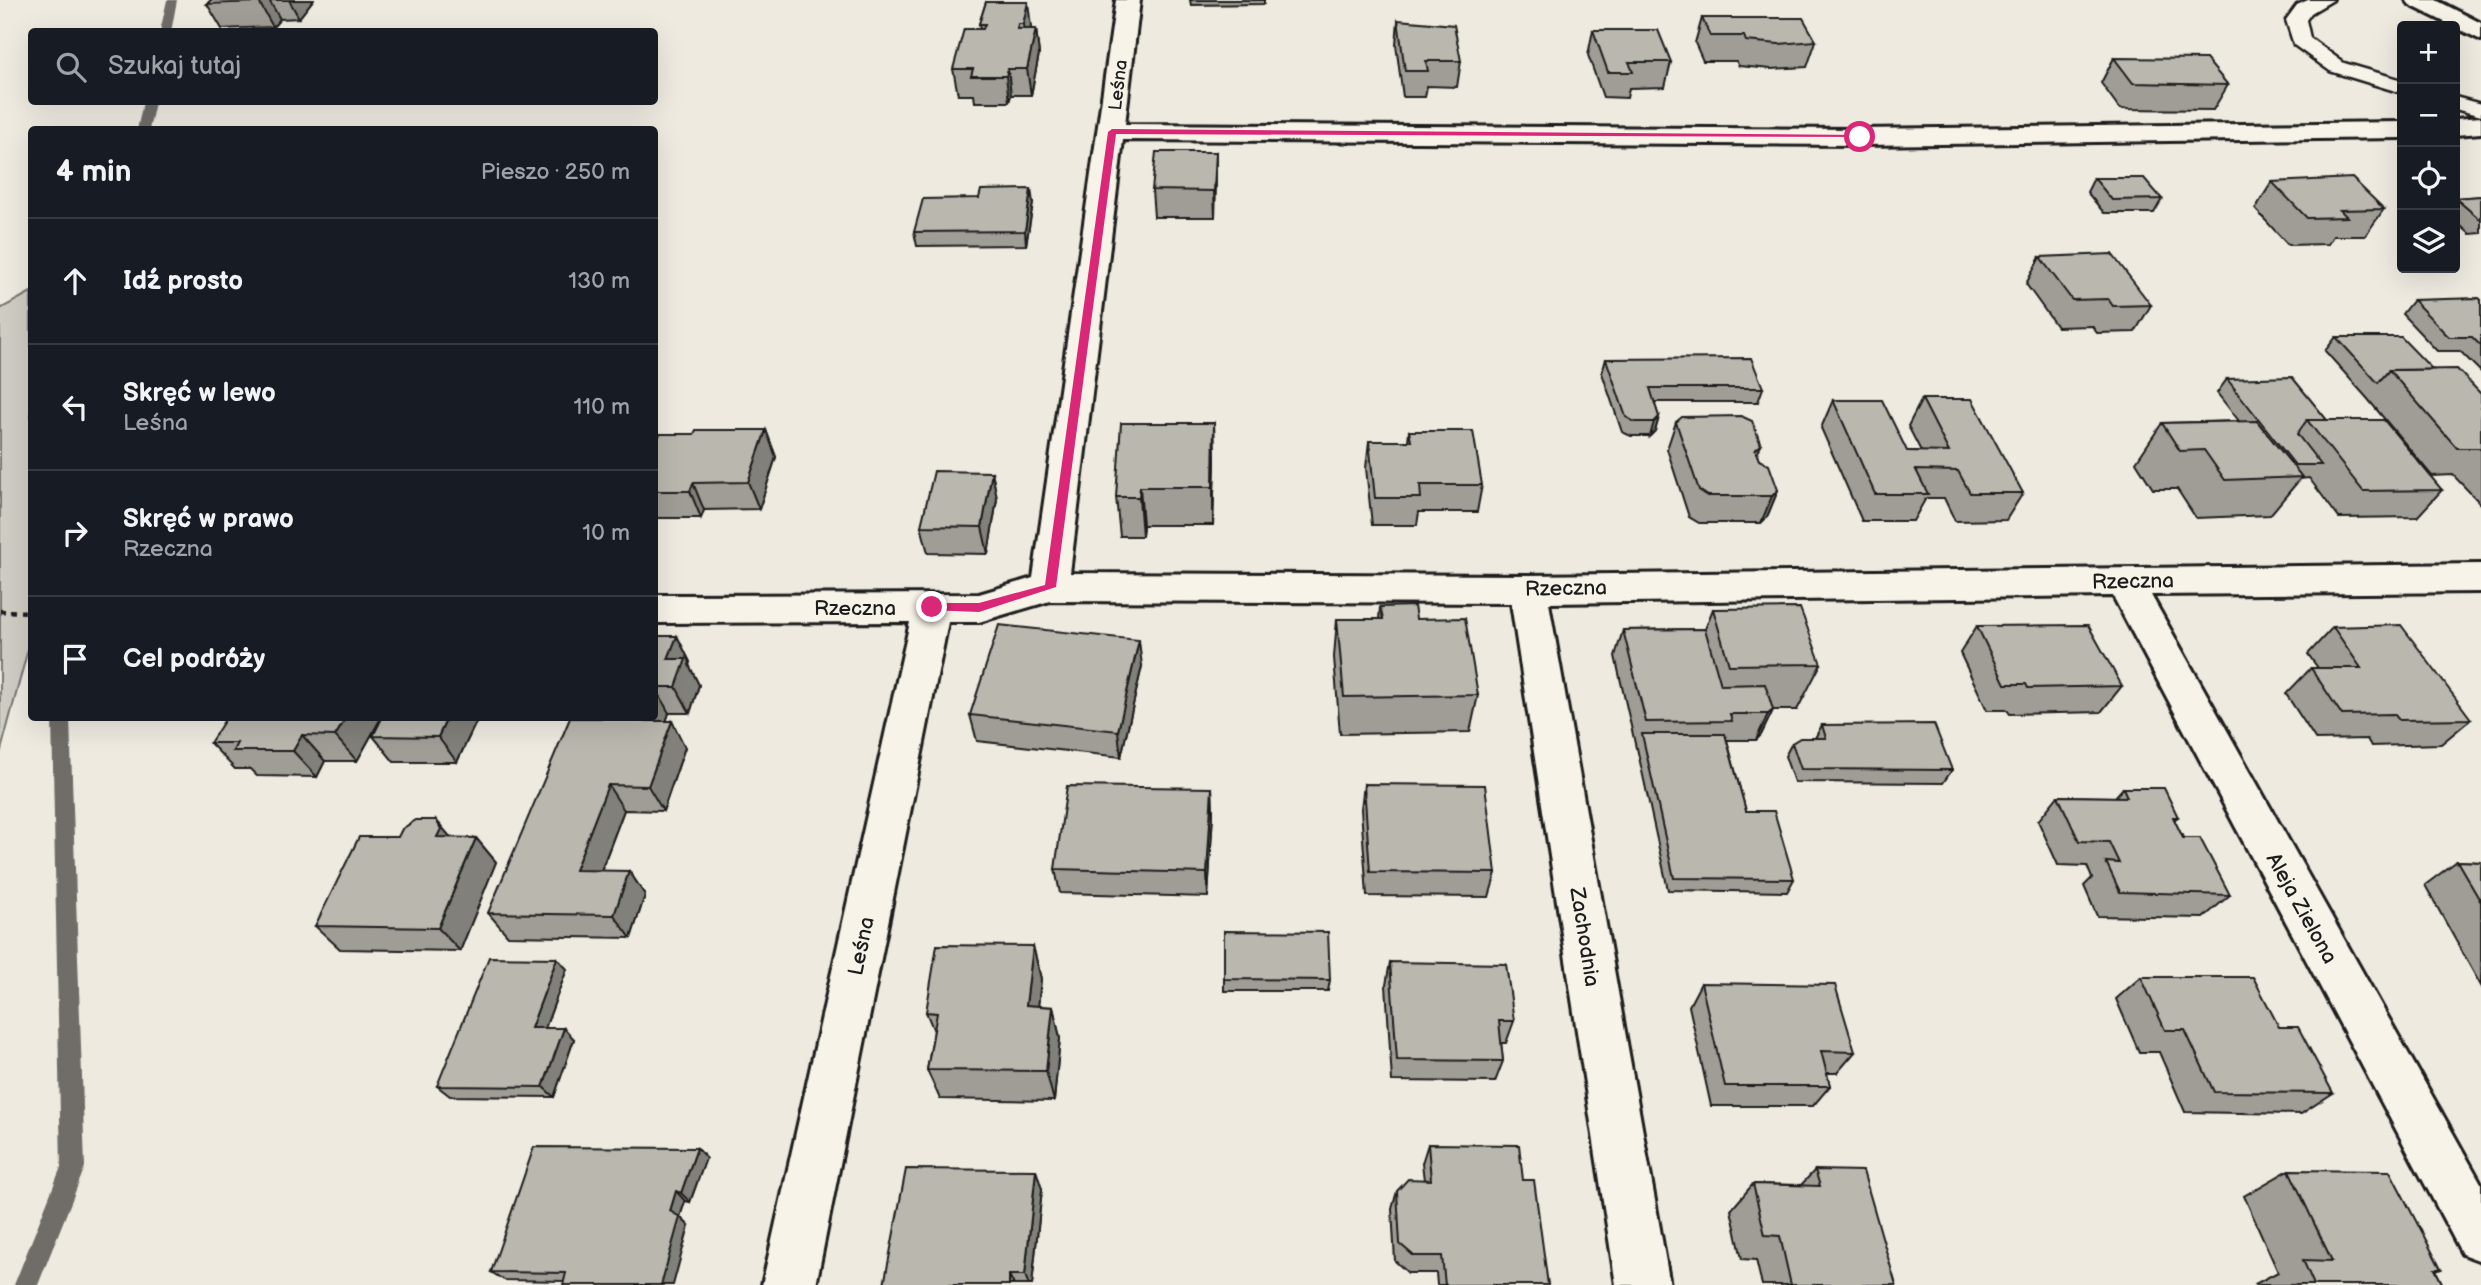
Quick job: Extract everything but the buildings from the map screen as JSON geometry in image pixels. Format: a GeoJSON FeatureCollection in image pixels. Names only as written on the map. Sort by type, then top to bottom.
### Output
{"type":"FeatureCollection","features":[{"type":"Feature","properties":{"kind":"street","name":"Leśna"},"geometry":{"type":"LineString","coordinates":[[1051,587],[1128,0]]}},
{"type":"Feature","properties":{"kind":"street"},"geometry":{"type":"LineString","coordinates":[[2418,0],[2481,33]]}},
{"type":"Feature","properties":{"kind":"street"},"geometry":{"type":"LineString","coordinates":[[2460,127],[2481,125]]}},
{"type":"Feature","properties":{"kind":"street"},"geometry":{"type":"LineString","coordinates":[[1112,132],[1873,137],[2397,130]]}},
{"type":"Feature","properties":{"kind":"street","name":"Rzeczna"},"geometry":{"type":"LineString","coordinates":[[658,609],[979,608],[1051,587],[1528,589],[2481,578]]}},
{"type":"Feature","properties":{"kind":"street","name":"Aleja Zielona"},"geometry":{"type":"LineString","coordinates":[[2124,581],[2481,1234]]}},
{"type":"Feature","properties":{"kind":"street","name":"Zachodnia"},"geometry":{"type":"LineString","coordinates":[[1528,589],[1643,1285]]}},
{"type":"Feature","properties":{"kind":"street","name":"Leśna"},"geometry":{"type":"LineString","coordinates":[[789,1285],[932,607]]}},
{"type":"Feature","properties":{"kind":"lane"},"geometry":{"type":"LineString","coordinates":[[2323,0],[2304,9],[2296,20],[2301,41],[2337,67],[2397,85]]}},
{"type":"Feature","properties":{"kind":"lane"},"geometry":{"type":"LineString","coordinates":[[2460,104],[2481,110]]}},
{"type":"Feature","properties":{"kind":"path"},"geometry":{"type":"LineString","coordinates":[[0,611],[28,612]]}},
{"type":"Feature","properties":{"kind":"shaded area"},"geometry":{"type":"Polygon","coordinates":[[[28,294],[28,649],[0,754],[0,309],[28,294]]]}},
{"type":"Feature","properties":{"kind":"waterway"},"geometry":{"type":"LineString","coordinates":[[166,28],[172,0]]}},
{"type":"Feature","properties":{"kind":"waterway"},"geometry":{"type":"LineString","coordinates":[[144,126],[148,105]]}},
{"type":"Feature","properties":{"kind":"waterway"},"geometry":{"type":"LineString","coordinates":[[26,1285],[73,1167],[61,721]]}},
{"type":"Feature","properties":{"kind":"route"},"geometry":{"type":"LineString","coordinates":[[932,607],[979,608],[1051,587],[1112,132],[1860,137]]}}]}
